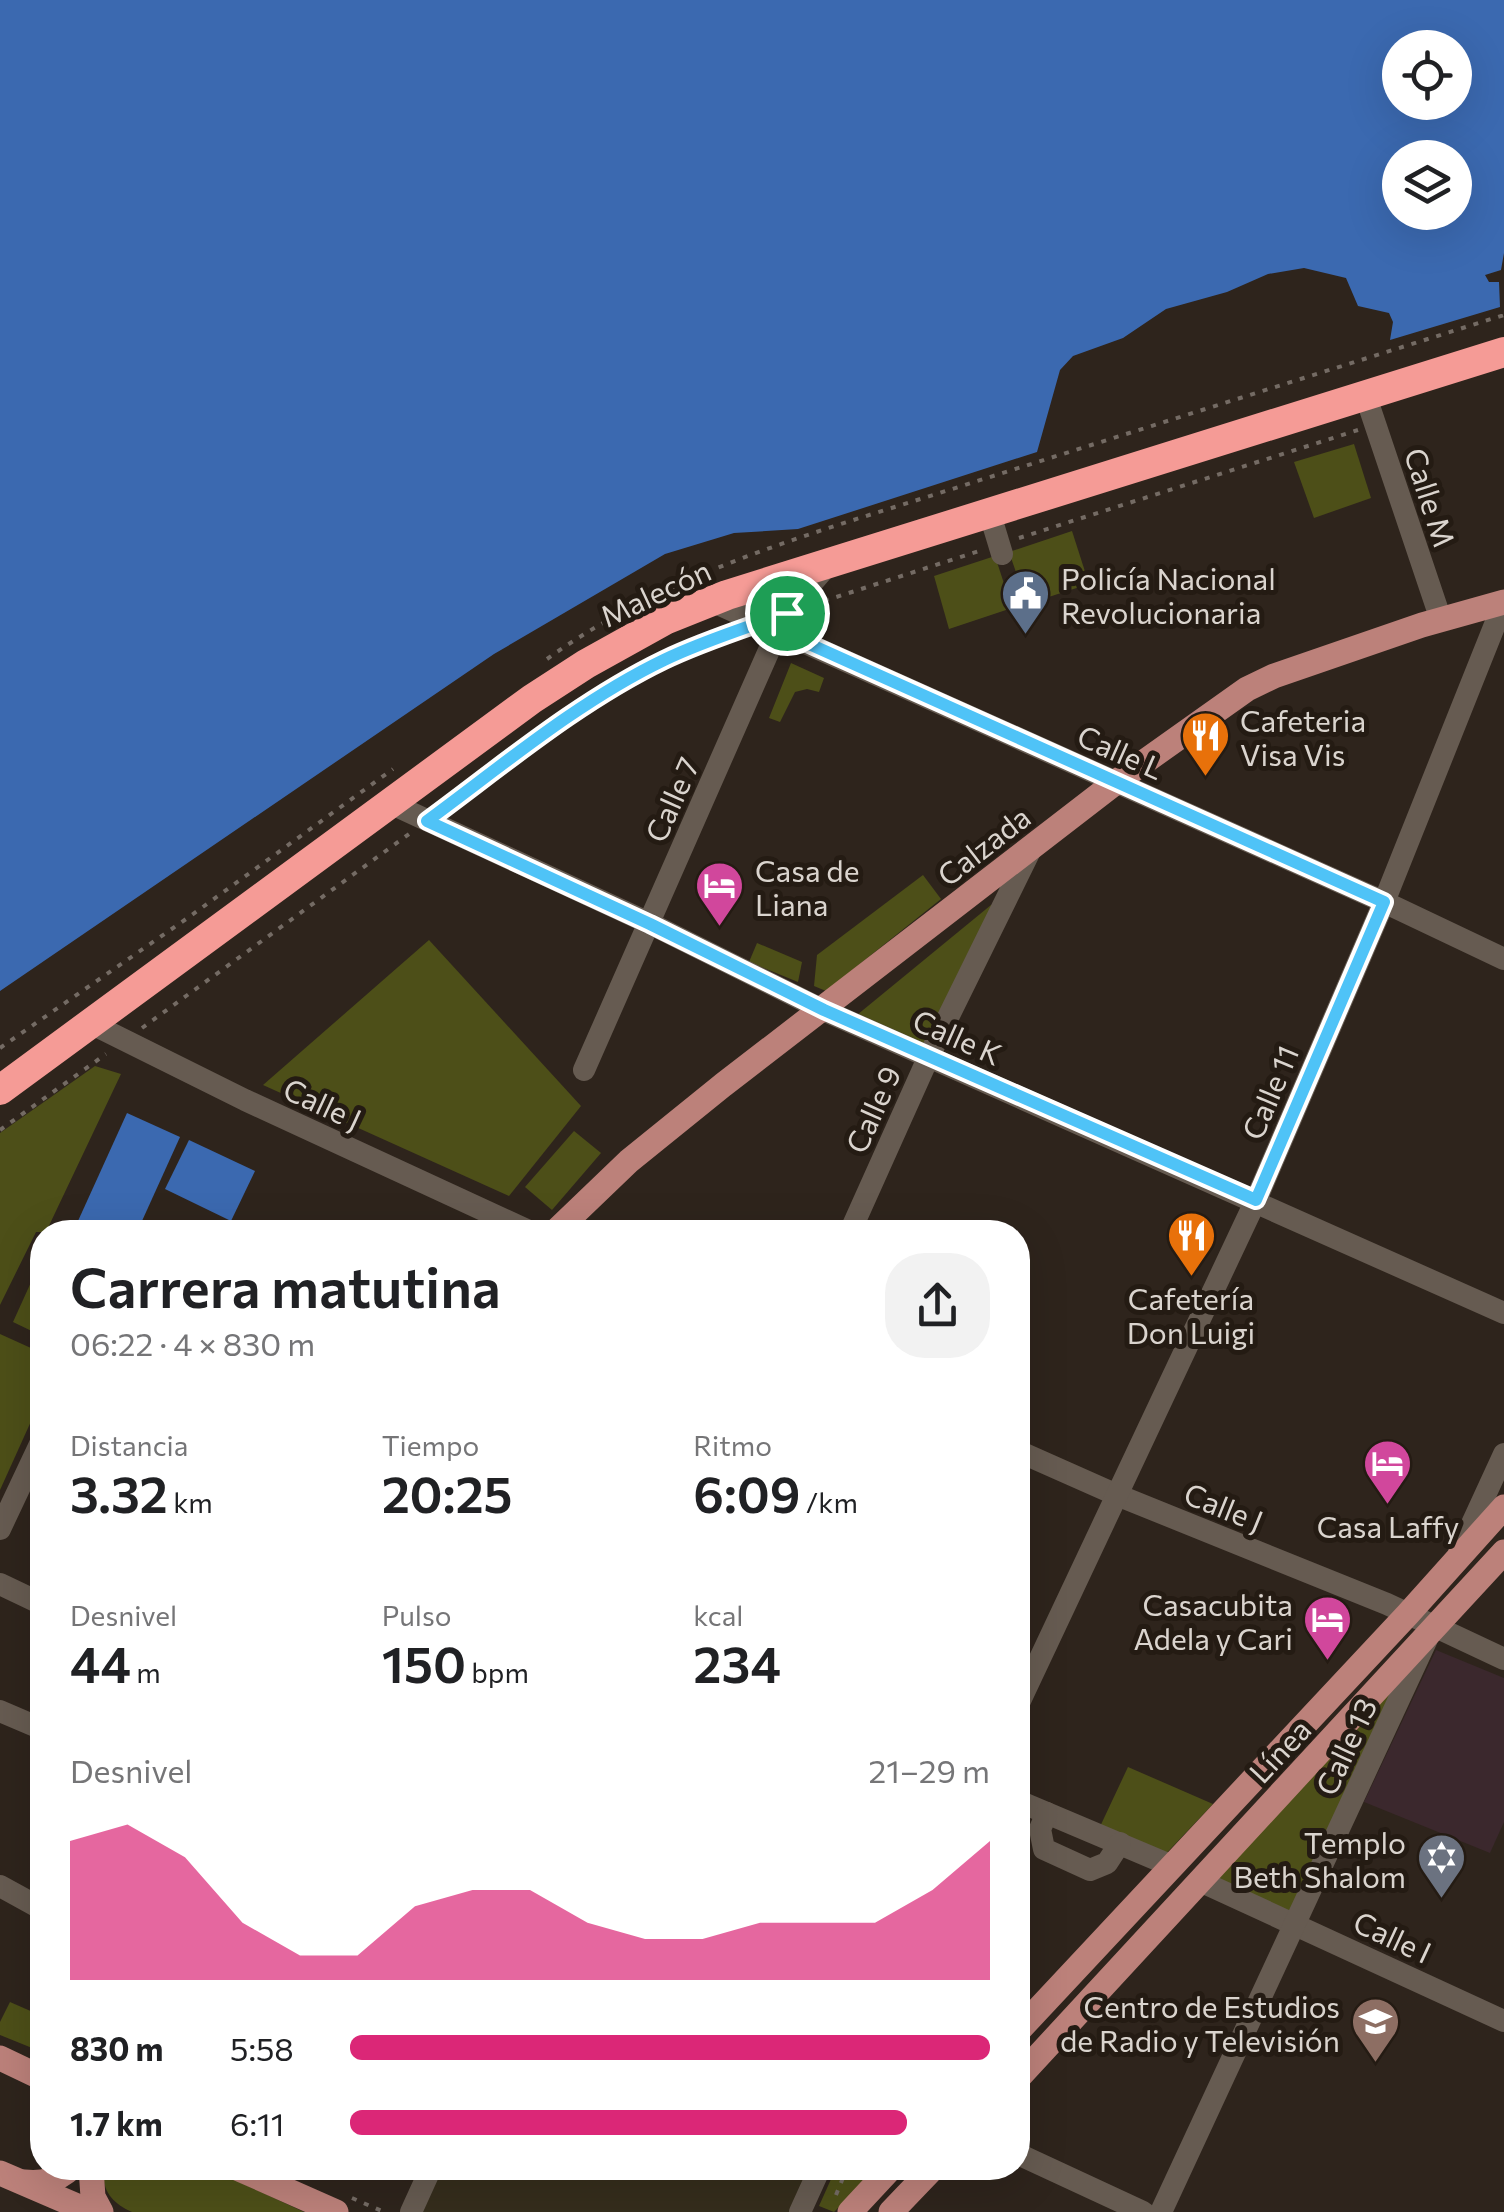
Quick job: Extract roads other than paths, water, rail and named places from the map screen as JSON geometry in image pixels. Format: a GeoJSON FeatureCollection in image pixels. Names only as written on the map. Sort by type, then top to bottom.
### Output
{"type":"FeatureCollection","features":[{"type":"Feature","properties":{"kind":"highway","name":"Malecón"},"geometry":{"type":"LineString","coordinates":[[0,1090],[532,699],[667,620],[711,601],[988,511],[1504,352]]}},
{"type":"Feature","properties":{"kind":"main road","name":"Calzada"},"geometry":{"type":"LineString","coordinates":[[568,1220],[629,1161],[1116,782],[1246,689],[1440,620],[1504,602]]}},
{"type":"Feature","properties":{"kind":"main road","name":"Línea"},"geometry":{"type":"LineString","coordinates":[[1030,2018],[1504,1506]]}},
{"type":"Feature","properties":{"kind":"main road","name":"Línea"},"geometry":{"type":"LineString","coordinates":[[1030,2065],[1504,1552]]}},
{"type":"Feature","properties":{"kind":"main road"},"geometry":{"type":"LineString","coordinates":[[0,2058],[30,2072]]}},
{"type":"Feature","properties":{"kind":"main road"},"geometry":{"type":"LineString","coordinates":[[5,2175],[26,2183],[49,2180]]}},
{"type":"Feature","properties":{"kind":"main road"},"geometry":{"type":"LineString","coordinates":[[5,2175],[60,2205],[91,2212]]}},
{"type":"Feature","properties":{"kind":"main road"},"geometry":{"type":"LineString","coordinates":[[60,2205],[69,2180]]}},
{"type":"Feature","properties":{"kind":"main road"},"geometry":{"type":"LineString","coordinates":[[91,2180],[92,2197],[102,2212]]}},
{"type":"Feature","properties":{"kind":"main road"},"geometry":{"type":"LineString","coordinates":[[264,2180],[336,2212]]}},
{"type":"Feature","properties":{"kind":"main road"},"geometry":{"type":"LineString","coordinates":[[850,2212],[880,2180]]}},
{"type":"Feature","properties":{"kind":"main road"},"geometry":{"type":"LineString","coordinates":[[890,2212],[921,2180]]}},
{"type":"Feature","properties":{"kind":"street","name":"Calle M"},"geometry":{"type":"LineString","coordinates":[[1365,394],[1440,620]]}},
{"type":"Feature","properties":{"kind":"street"},"geometry":{"type":"LineString","coordinates":[[988,511],[1001,549]]}},
{"type":"Feature","properties":{"kind":"street","name":"Calle 7"},"geometry":{"type":"LineString","coordinates":[[584,1070],[650,924],[769,627],[830,562]]}},
{"type":"Feature","properties":{"kind":"street","name":"Calle L"},"geometry":{"type":"LineString","coordinates":[[711,601],[1384,902],[1504,960]]}},
{"type":"Feature","properties":{"kind":"street","name":"Calle 11"},"geometry":{"type":"LineString","coordinates":[[1030,1680],[1256,1200],[1384,902],[1504,602]]}},
{"type":"Feature","properties":{"kind":"street","name":"Calle K"},"geometry":{"type":"LineString","coordinates":[[392,804],[824,1010],[1504,1313]]}},
{"type":"Feature","properties":{"kind":"street","name":"Calle 9"},"geometry":{"type":"LineString","coordinates":[[855,1220],[929,1056],[1030,849]]}},
{"type":"Feature","properties":{"kind":"street","name":"Calle J"},"geometry":{"type":"LineString","coordinates":[[92,1024],[506,1220]]}},
{"type":"Feature","properties":{"kind":"street"},"geometry":{"type":"LineString","coordinates":[[1456,1560],[1504,1454]]}},
{"type":"Feature","properties":{"kind":"street","name":"Calle J"},"geometry":{"type":"LineString","coordinates":[[1030,1456],[1408,1614],[1432,1630]]}},
{"type":"Feature","properties":{"kind":"street"},"geometry":{"type":"LineString","coordinates":[[0,1528],[30,1465]]}},
{"type":"Feature","properties":{"kind":"street"},"geometry":{"type":"LineString","coordinates":[[0,1584],[30,1598]]}},
{"type":"Feature","properties":{"kind":"street"},"geometry":{"type":"LineString","coordinates":[[1432,1630],[1504,1659]]}},
{"type":"Feature","properties":{"kind":"street","name":"Calle 13"},"geometry":{"type":"LineString","coordinates":[[1161,2212],[1432,1630]]}},
{"type":"Feature","properties":{"kind":"street"},"geometry":{"type":"LineString","coordinates":[[0,1711],[30,1724]]}},
{"type":"Feature","properties":{"kind":"street"},"geometry":{"type":"LineString","coordinates":[[1030,1806],[1172,1866]]}},
{"type":"Feature","properties":{"kind":"street"},"geometry":{"type":"LineString","coordinates":[[1047,1813],[1040,1829],[1044,1848],[1090,1870],[1107,1863],[1120,1844]]}},
{"type":"Feature","properties":{"kind":"street","name":"Calle I"},"geometry":{"type":"LineString","coordinates":[[1202,1882],[1504,2021]]}},
{"type":"Feature","properties":{"kind":"street"},"geometry":{"type":"LineString","coordinates":[[0,1886],[30,1902]]}},
{"type":"Feature","properties":{"kind":"street"},"geometry":{"type":"LineString","coordinates":[[1030,2160],[1143,2212]]}},
{"type":"Feature","properties":{"kind":"street"},"geometry":{"type":"LineString","coordinates":[[411,2212],[426,2180]]}},
{"type":"Feature","properties":{"kind":"street"},"geometry":{"type":"LineString","coordinates":[[800,2212],[815,2180]]}},
{"type":"Feature","properties":{"kind":"water"},"geometry":{"type":"Polygon","coordinates":[[[0,0],[1504,0],[1504,253],[1501,270],[1485,275],[1489,282],[1499,282],[1500,307],[1390,340],[1393,322],[1389,313],[1358,306],[1346,278],[1304,268],[1268,274],[1227,292],[1166,309],[1123,338],[1073,356],[1060,370],[1037,452],[798,529],[734,533],[665,554],[494,654],[0,991],[0,0]]]}},
{"type":"Feature","properties":{"kind":"water"},"geometry":{"type":"Polygon","coordinates":[[[127,1113],[180,1137],[142,1220],[78,1220],[127,1113]]]}},
{"type":"Feature","properties":{"kind":"water"},"geometry":{"type":"Polygon","coordinates":[[[189,1140],[255,1171],[231,1220],[165,1189],[189,1140]]]}},
{"type":"Feature","properties":{"kind":"place","name":"Policía Nacional Revolucionaria"},"geometry":{"type":"Point","coordinates":[1026,636]}},
{"type":"Feature","properties":{"kind":"place","name":"Cafeteria Visa Vis"},"geometry":{"type":"Point","coordinates":[1205,778]}},
{"type":"Feature","properties":{"kind":"place","name":"Casa de Liana"},"geometry":{"type":"Point","coordinates":[720,928]}},
{"type":"Feature","properties":{"kind":"place","name":"Cafetería Don Luigi"},"geometry":{"type":"Point","coordinates":[1191,1278]}},
{"type":"Feature","properties":{"kind":"place","name":"Casa Laffy"},"geometry":{"type":"Point","coordinates":[1388,1506]}},
{"type":"Feature","properties":{"kind":"place","name":"Casacubita Adela y Cari"},"geometry":{"type":"Point","coordinates":[1328,1662]}},
{"type":"Feature","properties":{"kind":"place","name":"Templo Beth Shalom"},"geometry":{"type":"Point","coordinates":[1441,1900]}},
{"type":"Feature","properties":{"kind":"place","name":"Centro de Estudios de Radio y Televisión"},"geometry":{"type":"Point","coordinates":[1375,2064]}}]}
